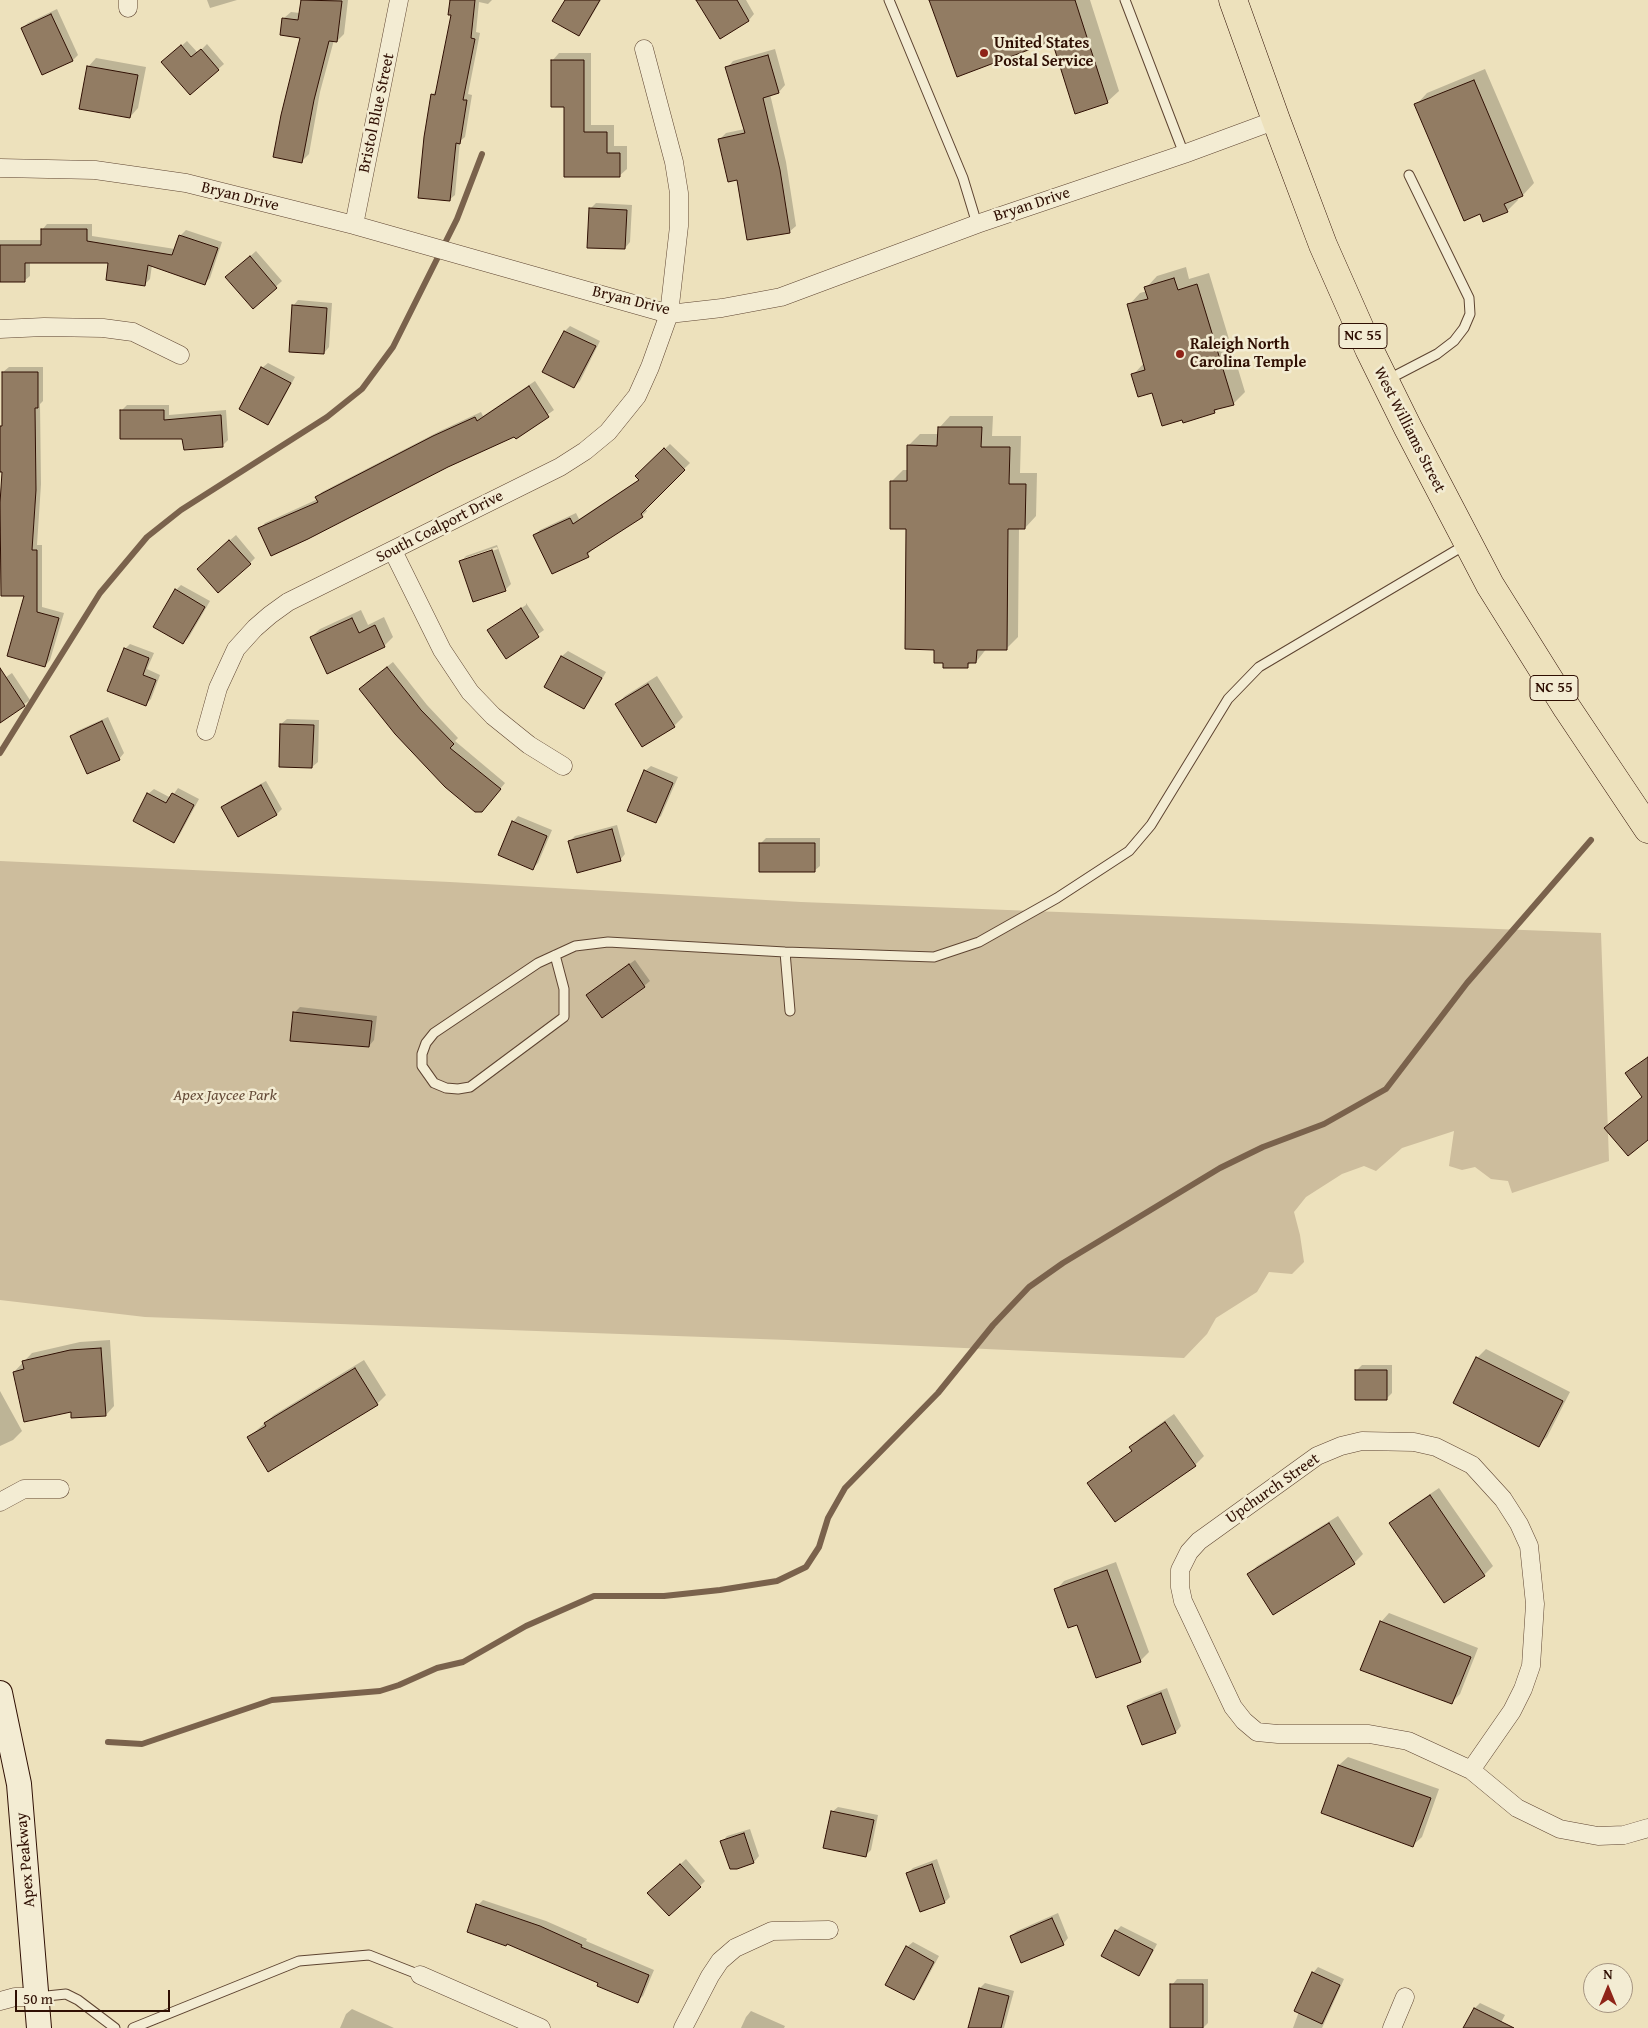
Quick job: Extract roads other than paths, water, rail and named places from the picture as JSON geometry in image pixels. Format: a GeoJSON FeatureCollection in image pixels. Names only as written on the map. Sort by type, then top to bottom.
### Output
{"type":"FeatureCollection","features":[{"type":"Feature","properties":{"kind":"main road","name":"West Williams Street"},"geometry":{"type":"LineString","coordinates":[[1233,0],[1323,245],[1385,382],[1467,543],[1537,661],[1648,829]]}},
{"type":"Feature","properties":{"kind":"main road","name":"Apex Peakway"},"geometry":{"type":"LineString","coordinates":[[0,1693],[19,1784],[39,2028]]}},
{"type":"Feature","properties":{"kind":"street","name":"Bristol Blue Street"},"geometry":{"type":"LineString","coordinates":[[354,225],[399,0]]}},
{"type":"Feature","properties":{"kind":"street","name":"South Coalport Drive"},"geometry":{"type":"LineString","coordinates":[[206,731],[218,688],[226,667],[236,650],[255,628],[288,602],[560,467],[585,452],[608,432],[637,396],[650,367],[668,314],[679,226],[679,193],[674,162],[644,48]]}},
{"type":"Feature","properties":{"kind":"street","name":"Bryan Drive"},"geometry":{"type":"LineString","coordinates":[[0,168],[95,170],[186,183],[354,225],[668,314],[722,308],[781,297],[977,224],[1184,154],[1276,120]]}},
{"type":"Feature","properties":{"kind":"street"},"geometry":{"type":"LineString","coordinates":[[0,329],[44,327],[103,328],[133,332],[180,355]]}},
{"type":"Feature","properties":{"kind":"street"},"geometry":{"type":"LineString","coordinates":[[393,551],[442,650],[470,692],[493,716],[529,745],[563,766]]}},
{"type":"Feature","properties":{"kind":"street","name":"Upchurch Street"},"geometry":{"type":"LineString","coordinates":[[1470,1770],[1512,1711],[1523,1689],[1531,1666],[1535,1604],[1529,1546],[1519,1524],[1503,1499],[1472,1465],[1436,1447],[1414,1442],[1362,1441],[1341,1446],[1317,1456],[1199,1542],[1189,1552],[1180,1570],[1180,1586],[1183,1601],[1233,1707],[1244,1721],[1257,1732],[1278,1734],[1369,1734],[1408,1741],[1470,1770],[1517,1808],[1560,1829],[1598,1836],[1624,1834],[1648,1828]]}},
{"type":"Feature","properties":{"kind":"street"},"geometry":{"type":"LineString","coordinates":[[0,1502],[24,1490],[60,1490]]}},
{"type":"Feature","properties":{"kind":"street"},"geometry":{"type":"LineString","coordinates":[[683,2028],[710,1976],[720,1961],[735,1948],[772,1931],[829,1930]]}},
{"type":"Feature","properties":{"kind":"street"},"geometry":{"type":"LineString","coordinates":[[420,1975],[541,2028]]}},
{"type":"Feature","properties":{"kind":"street"},"geometry":{"type":"LineString","coordinates":[[0,2001],[15,1997],[37,1997]]}},
{"type":"Feature","properties":{"kind":"street"},"geometry":{"type":"LineString","coordinates":[[1392,2028],[1405,1997]]}},
{"type":"Feature","properties":{"kind":"lane"},"geometry":{"type":"LineString","coordinates":[[889,0],[963,178],[977,224]]}},
{"type":"Feature","properties":{"kind":"lane"},"geometry":{"type":"LineString","coordinates":[[1125,0],[1184,154]]}},
{"type":"Feature","properties":{"kind":"lane"},"geometry":{"type":"LineString","coordinates":[[1385,382],[1437,354],[1454,341],[1464,328],[1470,314],[1469,298],[1409,175]]}},
{"type":"Feature","properties":{"kind":"lane"},"geometry":{"type":"LineString","coordinates":[[555,955],[564,989],[564,1017],[470,1087],[446,1088],[434,1083],[422,1066],[422,1054],[426,1043],[434,1033],[538,963],[555,955],[575,946],[608,942],[784,952],[934,957],[979,942],[1057,898],[1128,851],[1151,826],[1228,699],[1259,667],[1467,543]]}},
{"type":"Feature","properties":{"kind":"lane"},"geometry":{"type":"LineString","coordinates":[[784,952],[790,1011]]}},
{"type":"Feature","properties":{"kind":"lane"},"geometry":{"type":"LineString","coordinates":[[133,2028],[299,1960],[370,1955],[420,1975]]}},
{"type":"Feature","properties":{"kind":"lane"},"geometry":{"type":"LineString","coordinates":[[37,1997],[66,1994],[78,2000],[115,2028]]}},
{"type":"Feature","properties":{"kind":"waterway"},"geometry":{"type":"LineString","coordinates":[[0,753],[100,593],[147,537],[181,510],[327,417],[362,389],[393,347],[457,219],[482,154]]}},
{"type":"Feature","properties":{"kind":"waterway"},"geometry":{"type":"LineString","coordinates":[[108,1742],[142,1744],[272,1700],[380,1691],[399,1685],[437,1668],[463,1662],[526,1626],[594,1596],[664,1596],[720,1590],[777,1581],[806,1567],[819,1547],[828,1518],[845,1488],[938,1393],[993,1325],[1029,1287],[1063,1263],[1220,1168],[1263,1147],[1324,1124],[1386,1089],[1467,983],[1591,840]]}},
{"type":"Feature","properties":{"kind":"place","name":"United States Postal Service"},"geometry":{"type":"Point","coordinates":[984,53]}},
{"type":"Feature","properties":{"kind":"place","name":"Raleigh North Carolina Temple"},"geometry":{"type":"Point","coordinates":[1180,354]}},
{"type":"Feature","properties":{"kind":"park label","name":"Apex Jaycee Park"},"geometry":{"type":"Point","coordinates":[225,1096]}}]}
